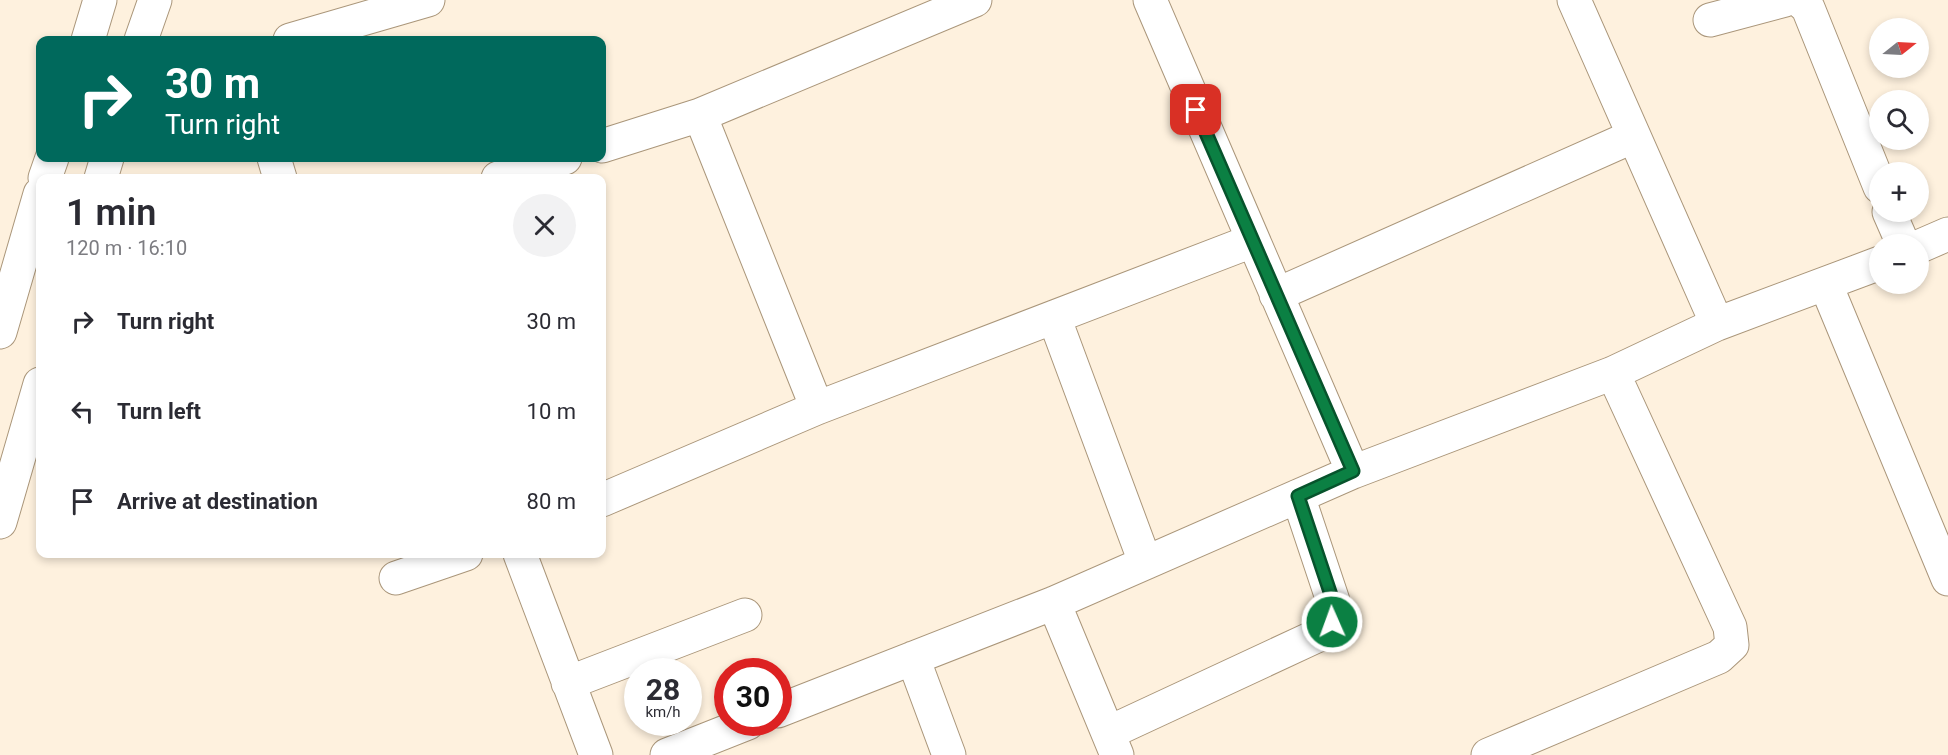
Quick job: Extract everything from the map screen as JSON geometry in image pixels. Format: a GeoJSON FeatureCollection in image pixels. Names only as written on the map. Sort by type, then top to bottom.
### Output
{"type":"FeatureCollection","features":[{"type":"Feature","properties":{"kind":"main road"},"geometry":{"type":"LineString","coordinates":[[89,36],[100,0]]}},
{"type":"Feature","properties":{"kind":"main road"},"geometry":{"type":"LineString","coordinates":[[142,36],[154,0]]}},
{"type":"Feature","properties":{"kind":"main road"},"geometry":{"type":"LineString","coordinates":[[304,36],[428,0]]}},
{"type":"Feature","properties":{"kind":"main road"},"geometry":{"type":"LineString","coordinates":[[606,145],[700,115],[975,0]]}},
{"type":"Feature","properties":{"kind":"main road"},"geometry":{"type":"LineString","coordinates":[[1150,0],[1353,471]]}},
{"type":"Feature","properties":{"kind":"main road"},"geometry":{"type":"LineString","coordinates":[[1574,0],[1717,324]]}},
{"type":"Feature","properties":{"kind":"main road"},"geometry":{"type":"LineString","coordinates":[[1710,20],[1785,0]]}},
{"type":"Feature","properties":{"kind":"main road"},"geometry":{"type":"LineString","coordinates":[[1799,0],[1808,8],[1870,162]]}},
{"type":"Feature","properties":{"kind":"main road"},"geometry":{"type":"LineString","coordinates":[[700,115],[818,408]]}},
{"type":"Feature","properties":{"kind":"main road"},"geometry":{"type":"LineString","coordinates":[[1276,295],[1634,136]]}},
{"type":"Feature","properties":{"kind":"main road"},"geometry":{"type":"LineString","coordinates":[[511,174],[552,162]]}},
{"type":"Feature","properties":{"kind":"main road"},"geometry":{"type":"LineString","coordinates":[[0,332],[36,208]]}},
{"type":"Feature","properties":{"kind":"main road"},"geometry":{"type":"LineString","coordinates":[[1929,242],[1948,234]]}},
{"type":"Feature","properties":{"kind":"main road"},"geometry":{"type":"LineString","coordinates":[[606,498],[818,408],[1252,241]]}},
{"type":"Feature","properties":{"kind":"main road"},"geometry":{"type":"LineString","coordinates":[[792,706],[1054,603],[1353,471],[1613,373],[1717,324],[1869,267]]}},
{"type":"Feature","properties":{"kind":"main road"},"geometry":{"type":"LineString","coordinates":[[1826,285],[1948,579]]}},
{"type":"Feature","properties":{"kind":"main road"},"geometry":{"type":"LineString","coordinates":[[1054,317],[1145,562]]}},
{"type":"Feature","properties":{"kind":"main road"},"geometry":{"type":"LineString","coordinates":[[1488,755],[1719,657],[1732,645],[1730,627],[1613,373]]}},
{"type":"Feature","properties":{"kind":"main road"},"geometry":{"type":"LineString","coordinates":[[0,522],[36,398]]}},
{"type":"Feature","properties":{"kind":"main road"},"geometry":{"type":"LineString","coordinates":[[1054,603],[1112,744],[1323,633],[1332,622],[1333,601],[1298,496]]}},
{"type":"Feature","properties":{"kind":"main road"},"geometry":{"type":"LineString","coordinates":[[396,578],[454,558]]}},
{"type":"Feature","properties":{"kind":"main road"},"geometry":{"type":"LineString","coordinates":[[521,558],[596,755]]}},
{"type":"Feature","properties":{"kind":"main road"},"geometry":{"type":"LineString","coordinates":[[568,683],[745,615]]}},
{"type":"Feature","properties":{"kind":"main road"},"geometry":{"type":"LineString","coordinates":[[913,658],[948,755]]}},
{"type":"Feature","properties":{"kind":"main road"},"geometry":{"type":"LineString","coordinates":[[667,755],[715,736]]}},
{"type":"Feature","properties":{"kind":"route"},"geometry":{"type":"LineString","coordinates":[[1196,110],[1353,471],[1298,496],[1333,601],[1332,622]]}}]}
